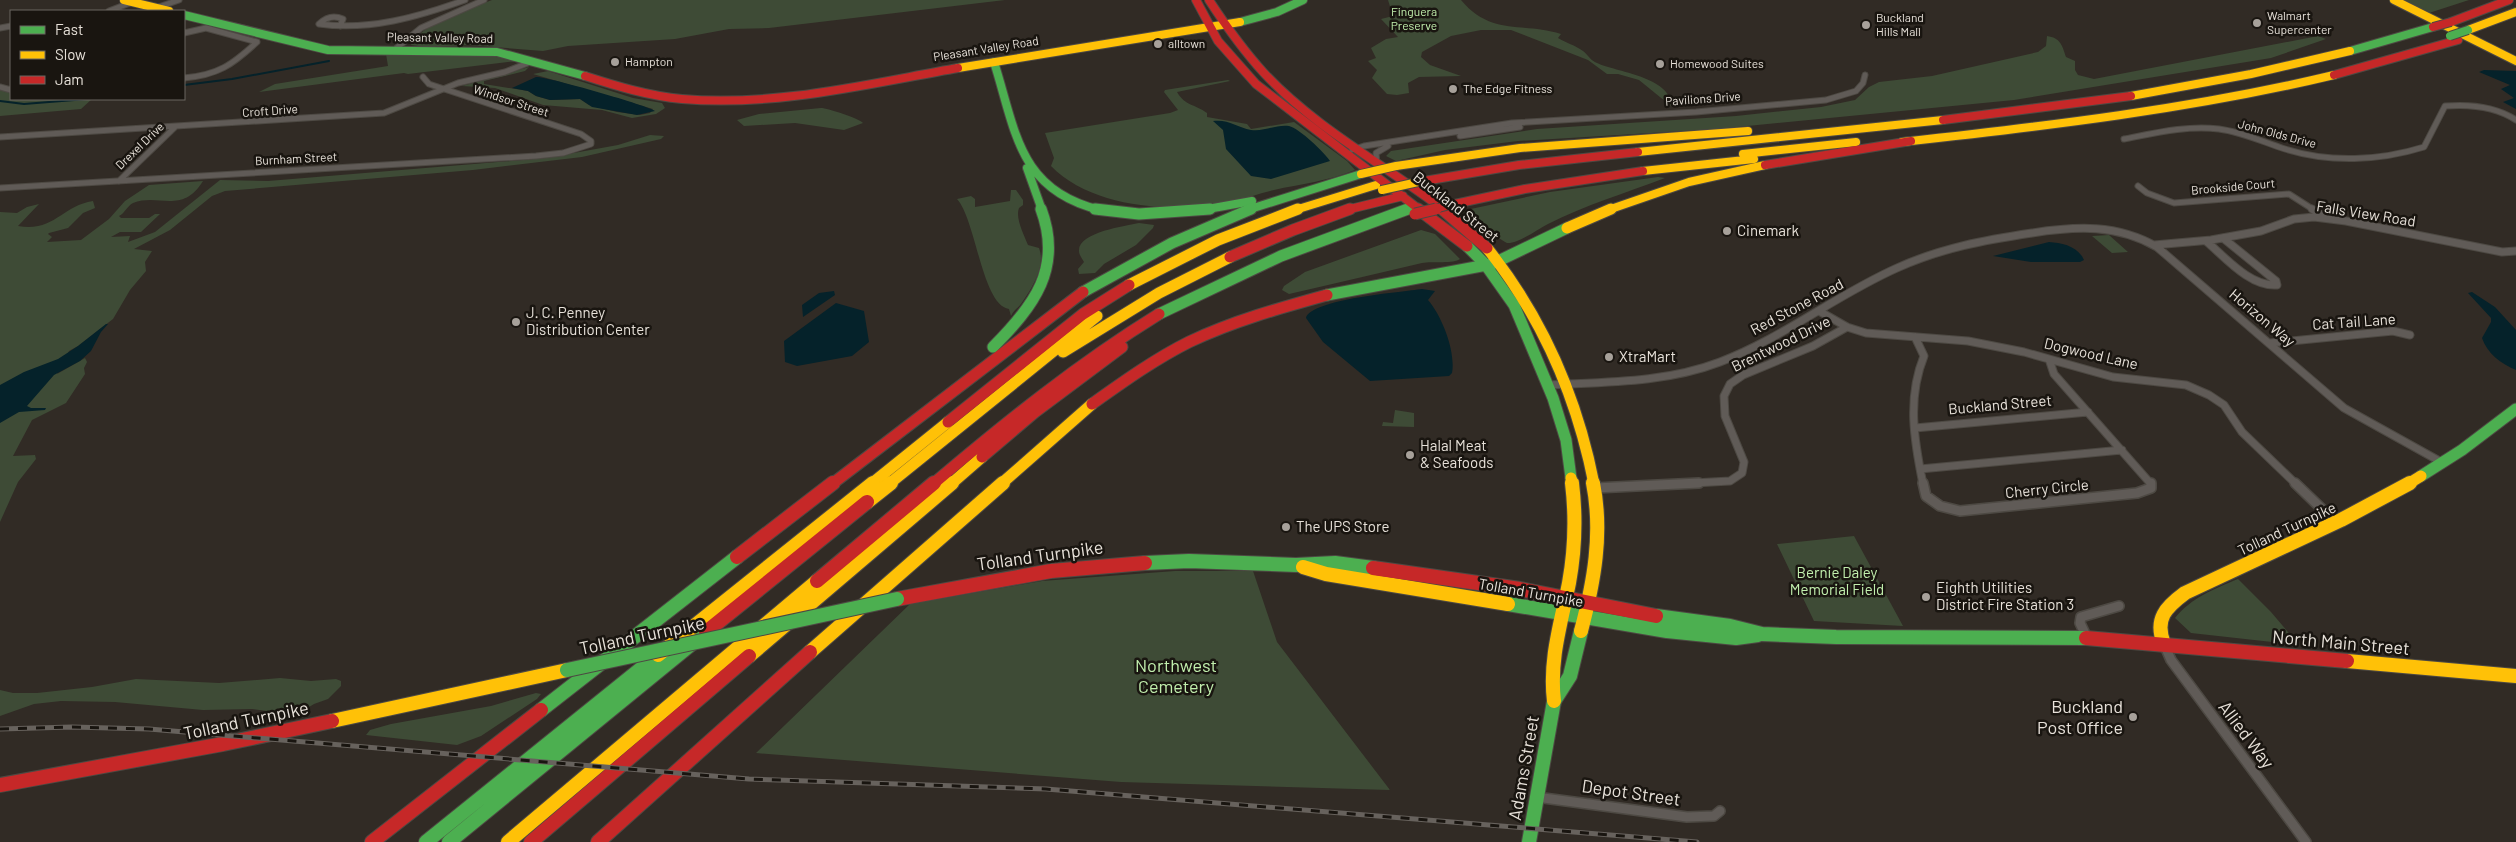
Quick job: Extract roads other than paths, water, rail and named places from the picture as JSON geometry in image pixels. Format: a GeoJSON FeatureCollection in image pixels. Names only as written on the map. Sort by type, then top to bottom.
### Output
{"type":"FeatureCollection","features":[{"type":"Feature","properties":{"kind":"main road","name":"Buckland Street"},"geometry":{"type":"LineString","coordinates":[[1196,0],[1256,69],[1284,94],[1377,164],[1415,184],[1470,233],[1499,261],[1529,303],[1565,384],[1585,445],[1595,488],[1598,515],[1597,552],[1584,617]]}},
{"type":"Feature","properties":{"kind":"main road","name":"Buckland Street"},"geometry":{"type":"LineString","coordinates":[[1209,0],[1215,24],[1225,50],[1243,71],[1272,97],[1459,238],[1486,266],[1514,305],[1548,386],[1564,435],[1573,490],[1573,531],[1566,597],[1562,613]]}},
{"type":"Feature","properties":{"kind":"main road"},"geometry":{"type":"LineString","coordinates":[[1215,24],[1257,13],[1289,0]]}},
{"type":"Feature","properties":{"kind":"main road"},"geometry":{"type":"LineString","coordinates":[[1215,24],[1266,16],[1303,0]]}},
{"type":"Feature","properties":{"kind":"main road"},"geometry":{"type":"LineString","coordinates":[[2394,0],[2516,61]]}},
{"type":"Feature","properties":{"kind":"main road"},"geometry":{"type":"LineString","coordinates":[[2447,20],[2492,0]]}},
{"type":"Feature","properties":{"kind":"main road"},"geometry":{"type":"LineString","coordinates":[[426,842],[1083,314],[1144,276],[1221,237],[1293,209],[1379,188],[1415,184],[1516,165],[1966,117],[2101,100],[2294,64],[2509,0]]}},
{"type":"Feature","properties":{"kind":"main road"},"geometry":{"type":"LineString","coordinates":[[132,1],[165,10]]}},
{"type":"Feature","properties":{"kind":"main road"},"geometry":{"type":"LineString","coordinates":[[2472,32],[2516,12]]}},
{"type":"Feature","properties":{"kind":"main road","name":"Pleasant Valley Road"},"geometry":{"type":"LineString","coordinates":[[185,15],[254,37],[328,50],[484,51],[533,61],[661,96],[712,100],[754,98],[1215,24]]}},
{"type":"Feature","properties":{"kind":"main road"},"geometry":{"type":"LineString","coordinates":[[1447,202],[1600,176],[2078,121],[2228,97],[2360,68],[2516,19]]}},
{"type":"Feature","properties":{"kind":"main road"},"geometry":{"type":"LineString","coordinates":[[1022,409],[1036,393],[1106,334],[1165,295],[1216,268],[1280,240],[1403,196],[1415,184],[1514,160],[2011,107],[2164,84],[2299,58],[2429,25]]}},
{"type":"Feature","properties":{"kind":"main road"},"geometry":{"type":"LineString","coordinates":[[508,842],[1022,409],[1100,350],[1204,289],[1309,242],[1518,183],[1588,172],[2006,125],[2167,102],[2316,73],[2454,38]]}},
{"type":"Feature","properties":{"kind":"main road"},"geometry":{"type":"LineString","coordinates":[[908,423],[1012,328],[1030,307],[1043,286],[1050,265],[1051,243],[1045,218],[1028,172],[1026,157],[993,60]]}},
{"type":"Feature","properties":{"kind":"main road"},"geometry":{"type":"LineString","coordinates":[[1243,71],[1256,69]]}},
{"type":"Feature","properties":{"kind":"main road"},"geometry":{"type":"LineString","coordinates":[[372,842],[1047,316],[1116,272],[1215,223],[1361,174],[1464,154],[1541,146],[1834,126]]}},
{"type":"Feature","properties":{"kind":"main road"},"geometry":{"type":"LineString","coordinates":[[598,842],[646,797],[1078,415],[1131,376],[1190,343],[1237,322],[1285,306],[1342,291],[1486,266],[1598,213],[1671,186],[1742,169],[1911,141]]}},
{"type":"Feature","properties":{"kind":"main road"},"geometry":{"type":"LineString","coordinates":[[1026,157],[1041,180],[1061,195],[1088,206],[1130,213],[1174,212],[1215,208],[1331,183]]}},
{"type":"Feature","properties":{"kind":"main road"},"geometry":{"type":"LineString","coordinates":[[449,842],[1078,330],[1122,299],[1164,274],[1259,230],[1379,188]]}},
{"type":"Feature","properties":{"kind":"main road"},"geometry":{"type":"LineString","coordinates":[[962,424],[981,413],[1091,333],[1176,282],[1245,249],[1302,227],[1403,196]]}},
{"type":"Feature","properties":{"kind":"main road"},"geometry":{"type":"LineString","coordinates":[[530,842],[1035,412],[1098,363],[1170,317],[1247,277],[1318,246],[1411,212]]}},
{"type":"Feature","properties":{"kind":"main road","name":"Tolland Turnpike"},"geometry":{"type":"LineString","coordinates":[[1296,564],[1326,574],[1714,637],[1736,638],[1762,634],[1836,637],[2087,638],[2164,644],[2158,631],[2159,617],[2169,605],[2186,593],[2340,521],[2443,463],[2516,409]]}},
{"type":"Feature","properties":{"kind":"main road","name":"Tolland Turnpike"},"geometry":{"type":"LineString","coordinates":[[0,785],[217,746],[1016,575],[1109,564],[1210,560],[1296,564],[1335,563],[1566,597],[1659,616],[1730,626],[1762,634]]}},
{"type":"Feature","properties":{"kind":"main road","name":"Adams Street"},"geometry":{"type":"LineString","coordinates":[[1529,842],[1554,701],[1550,681],[1562,613]]}},
{"type":"Feature","properties":{"kind":"main road","name":"Adams Street"},"geometry":{"type":"LineString","coordinates":[[1554,701],[1568,682],[1584,617]]}},
{"type":"Feature","properties":{"kind":"main road","name":"North Main Street"},"geometry":{"type":"LineString","coordinates":[[2164,644],[2516,676]]}},
{"type":"Feature","properties":{"kind":"street"},"geometry":{"type":"LineString","coordinates":[[156,8],[179,0]]}},
{"type":"Feature","properties":{"kind":"street"},"geometry":{"type":"LineString","coordinates":[[340,26],[402,18],[465,0]]}},
{"type":"Feature","properties":{"kind":"street"},"geometry":{"type":"LineString","coordinates":[[393,51],[421,28],[484,0]]}},
{"type":"Feature","properties":{"kind":"street"},"geometry":{"type":"LineString","coordinates":[[111,10],[132,1]]}},
{"type":"Feature","properties":{"kind":"street"},"geometry":{"type":"LineString","coordinates":[[185,33],[206,28],[254,37],[257,42],[232,66],[205,76],[185,78]]}},
{"type":"Feature","properties":{"kind":"street","name":"Croft Drive"},"geometry":{"type":"LineString","coordinates":[[0,137],[375,114],[468,79],[516,68],[533,61]]}},
{"type":"Feature","properties":{"kind":"street","name":"Pavilions Drive"},"geometry":{"type":"LineString","coordinates":[[1344,152],[1532,123],[1826,100],[1856,91],[1863,83],[1864,75]]}},
{"type":"Feature","properties":{"kind":"street","name":"Windsor Street"},"geometry":{"type":"LineString","coordinates":[[423,77],[430,84],[443,89],[581,134],[591,140],[591,144]]}},
{"type":"Feature","properties":{"kind":"street","name":"John Olds Drive"},"geometry":{"type":"LineString","coordinates":[[2124,139],[2183,128],[2209,128],[2246,136],[2296,152],[2323,157],[2387,156],[2408,153],[2424,147],[2445,106],[2459,105],[2496,111],[2516,120]]}},
{"type":"Feature","properties":{"kind":"street","name":"Drexel Drive"},"geometry":{"type":"LineString","coordinates":[[120,181],[175,127]]}},
{"type":"Feature","properties":{"kind":"street","name":"Pavilions Drive"},"geometry":{"type":"LineString","coordinates":[[1356,149],[1388,146],[1472,131]]}},
{"type":"Feature","properties":{"kind":"street","name":"Burnham Street"},"geometry":{"type":"LineString","coordinates":[[0,188],[536,156],[562,153],[591,144]]}},
{"type":"Feature","properties":{"kind":"street"},"geometry":{"type":"LineString","coordinates":[[1377,164],[1376,154],[1388,146]]}},
{"type":"Feature","properties":{"kind":"street","name":"Brookside Court"},"geometry":{"type":"LineString","coordinates":[[2138,186],[2148,193],[2174,203],[2290,194],[2326,218]]}},
{"type":"Feature","properties":{"kind":"street","name":"Falls View Road"},"geometry":{"type":"LineString","coordinates":[[2154,245],[2206,241],[2262,231],[2296,218],[2326,218],[2501,252],[2516,251]]}},
{"type":"Feature","properties":{"kind":"street","name":"Horizon Way"},"geometry":{"type":"LineString","coordinates":[[2053,229],[2081,225],[2105,227],[2133,235],[2154,245],[2350,412],[2443,463]]}},
{"type":"Feature","properties":{"kind":"street","name":"Red Stone Road"},"geometry":{"type":"LineString","coordinates":[[1548,386],[1637,380],[1708,366],[1744,351],[1921,257],[1964,244],[2053,229]]}},
{"type":"Feature","properties":{"kind":"street"},"geometry":{"type":"LineString","coordinates":[[2206,241],[2259,284],[2277,285],[2276,281],[2223,238]]}},
{"type":"Feature","properties":{"kind":"street","name":"Dogwood Lane"},"geometry":{"type":"LineString","coordinates":[[1819,311],[1847,327],[1874,334],[1968,341],[2050,359],[2113,377],[2186,386],[2210,395],[2224,405],[2242,432],[2323,510],[2340,521]]}},
{"type":"Feature","properties":{"kind":"street","name":"Brentwood Drive"},"geometry":{"type":"LineString","coordinates":[[1595,488],[1730,481],[1742,473],[1744,462],[1725,416],[1724,396],[1730,384],[1743,375],[1813,346],[1847,327]]}},
{"type":"Feature","properties":{"kind":"street","name":"Cat Tail Lane"},"geometry":{"type":"LineString","coordinates":[[2270,343],[2394,331],[2410,335]]}},
{"type":"Feature","properties":{"kind":"street","name":"Cherry Circle"},"geometry":{"type":"LineString","coordinates":[[1915,337],[1924,356],[1918,367],[1913,391],[1920,469],[1926,496],[1940,506],[1960,511],[2138,493],[2151,488],[2151,482],[2054,374],[2050,359]]}},
{"type":"Feature","properties":{"kind":"street","name":"Buckland Street"},"geometry":{"type":"LineString","coordinates":[[1915,428],[2088,412]]}},
{"type":"Feature","properties":{"kind":"street"},"geometry":{"type":"LineString","coordinates":[[1920,469],[2122,450]]}},
{"type":"Feature","properties":{"kind":"street"},"geometry":{"type":"LineString","coordinates":[[2087,638],[2080,624],[2081,618],[2119,606]]}},
{"type":"Feature","properties":{"kind":"street","name":"Allied Way"},"geometry":{"type":"LineString","coordinates":[[2164,644],[2176,667],[2306,842]]}},
{"type":"Feature","properties":{"kind":"street","name":"Depot Street"},"geometry":{"type":"LineString","coordinates":[[1536,797],[1687,817],[1714,816],[1720,811]]}},
{"type":"Feature","properties":{"kind":"water"},"geometry":{"type":"Polygon","coordinates":[[[2484,70],[2516,71],[2516,109],[2503,102],[2514,98],[2501,89],[2510,85],[2479,72],[2484,70]]]}},
{"type":"Feature","properties":{"kind":"water"},"geometry":{"type":"Polygon","coordinates":[[[536,77],[558,81],[636,103],[655,111],[637,115],[592,107],[580,99],[550,100],[536,96],[528,91],[512,88],[536,77]]]}},
{"type":"Feature","properties":{"kind":"water"},"geometry":{"type":"Polygon","coordinates":[[[1213,121],[1228,122],[1251,130],[1289,126],[1305,136],[1330,161],[1271,179],[1251,176],[1226,149],[1223,130],[1213,121]]]}},
{"type":"Feature","properties":{"kind":"water"},"geometry":{"type":"Polygon","coordinates":[[[2049,242],[2064,244],[2074,248],[2084,260],[2080,262],[2031,262],[1993,256],[2049,242]]]}},
{"type":"Feature","properties":{"kind":"water"},"geometry":{"type":"Polygon","coordinates":[[[1422,289],[1435,291],[1428,300],[1443,325],[1450,345],[1453,364],[1452,373],[1449,376],[1370,381],[1323,342],[1306,318],[1312,311],[1340,301],[1422,289]]]}},
{"type":"Feature","properties":{"kind":"water"},"geometry":{"type":"Polygon","coordinates":[[[834,291],[835,295],[803,317],[802,305],[819,293],[834,291]]]}},
{"type":"Feature","properties":{"kind":"water"},"geometry":{"type":"Polygon","coordinates":[[[2472,292],[2495,307],[2516,330],[2516,370],[2505,365],[2495,357],[2484,343],[2482,338],[2491,322],[2491,318],[2468,293],[2472,292]]]}},
{"type":"Feature","properties":{"kind":"water"},"geometry":{"type":"Polygon","coordinates":[[[836,303],[864,311],[869,342],[852,356],[797,366],[785,362],[784,341],[836,303]]]}},
{"type":"Feature","properties":{"kind":"water"},"geometry":{"type":"Polygon","coordinates":[[[108,324],[101,332],[91,351],[80,361],[54,375],[27,406],[31,408],[46,408],[45,410],[19,412],[0,423],[0,385],[24,372],[58,359],[108,324]]]}},
{"type":"Feature","properties":{"kind":"waterway"},"geometry":{"type":"LineString","coordinates":[[185,85],[232,79],[329,61]]}},
{"type":"Feature","properties":{"kind":"waterway"},"geometry":{"type":"LineString","coordinates":[[0,101],[24,104],[74,100]]}},
{"type":"Feature","properties":{"kind":"railway"},"geometry":{"type":"LineString","coordinates":[[0,729],[72,727],[149,729],[749,779],[1046,789],[1697,842]]}},
{"type":"Feature","properties":{"kind":"place","name":"Walmart Supercenter"},"geometry":{"type":"Point","coordinates":[2257,23]}},
{"type":"Feature","properties":{"kind":"place","name":"Buckland Hills Mall"},"geometry":{"type":"Point","coordinates":[1866,25]}},
{"type":"Feature","properties":{"kind":"place","name":"alltown"},"geometry":{"type":"Point","coordinates":[1158,44]}},
{"type":"Feature","properties":{"kind":"place","name":"Hampton"},"geometry":{"type":"Point","coordinates":[615,62]}},
{"type":"Feature","properties":{"kind":"place","name":"Homewood Suites"},"geometry":{"type":"Point","coordinates":[1660,64]}},
{"type":"Feature","properties":{"kind":"place","name":"The Edge Fitness"},"geometry":{"type":"Point","coordinates":[1453,89]}},
{"type":"Feature","properties":{"kind":"place","name":"Cinemark"},"geometry":{"type":"Point","coordinates":[1727,231]}},
{"type":"Feature","properties":{"kind":"place","name":"J. C. Penney Distribution Center"},"geometry":{"type":"Point","coordinates":[516,322]}},
{"type":"Feature","properties":{"kind":"place","name":"XtraMart"},"geometry":{"type":"Point","coordinates":[1609,357]}},
{"type":"Feature","properties":{"kind":"place","name":"Halal Meat & Seafoods"},"geometry":{"type":"Point","coordinates":[1410,455]}},
{"type":"Feature","properties":{"kind":"place","name":"The UPS Store"},"geometry":{"type":"Point","coordinates":[1286,527]}},
{"type":"Feature","properties":{"kind":"place","name":"Eighth Utilities District Fire Station 3"},"geometry":{"type":"Point","coordinates":[1926,597]}},
{"type":"Feature","properties":{"kind":"place","name":"Buckland Post Office"},"geometry":{"type":"Point","coordinates":[2133,717]}},
{"type":"Feature","properties":{"kind":"park label","name":"Finguera Preserve"},"geometry":{"type":"Point","coordinates":[1414,19]}},
{"type":"Feature","properties":{"kind":"park label","name":"Bernie Daley Memorial Field"},"geometry":{"type":"Point","coordinates":[1837,582]}},
{"type":"Feature","properties":{"kind":"park label","name":"Northwest Cemetery"},"geometry":{"type":"Point","coordinates":[1176,676]}}]}
